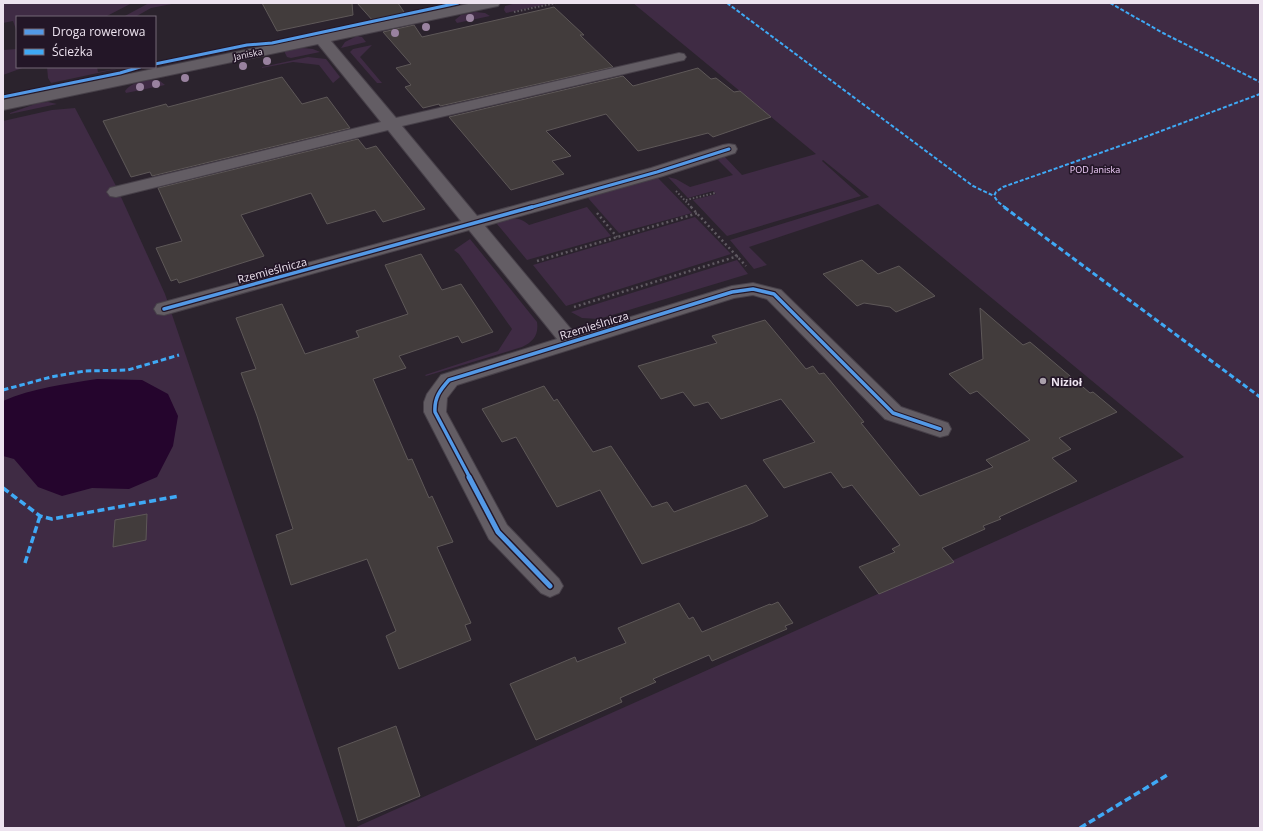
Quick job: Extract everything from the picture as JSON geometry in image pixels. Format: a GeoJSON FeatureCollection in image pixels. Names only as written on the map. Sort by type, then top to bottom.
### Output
{"type":"FeatureCollection","features":[{"type":"Feature","properties":{"kind":"street","name":"Janiska"},"geometry":{"type":"LineString","coordinates":[[3,105],[493,3]]}},
{"type":"Feature","properties":{"kind":"street","name":"Rzemieślnicza"},"geometry":{"type":"LineString","coordinates":[[322,38],[570,342]]}},
{"type":"Feature","properties":{"kind":"street"},"geometry":{"type":"LineString","coordinates":[[116,192],[392,124],[679,57]]}},
{"type":"Feature","properties":{"kind":"street","name":"Rzemieślnicza"},"geometry":{"type":"LineString","coordinates":[[164,309],[474,224],[657,172],[729,149]]}},
{"type":"Feature","properties":{"kind":"street","name":"Rzemieślnicza"},"geometry":{"type":"LineString","coordinates":[[550,586],[498,532],[436,412],[434,404],[436,397],[441,388],[449,380],[732,292],[753,289],[774,294],[893,413],[940,429]]}},
{"type":"Feature","properties":{"kind":"path"},"geometry":{"type":"LineString","coordinates":[[657,172],[686,200],[754,274],[753,289]]}},
{"type":"Feature","properties":{"kind":"path"},"geometry":{"type":"LineString","coordinates":[[580,193],[617,237]]}},
{"type":"Feature","properties":{"kind":"path"},"geometry":{"type":"LineString","coordinates":[[686,200],[715,193]]}},
{"type":"Feature","properties":{"kind":"path"},"geometry":{"type":"LineString","coordinates":[[533,262],[698,213]]}},
{"type":"Feature","properties":{"kind":"path"},"geometry":{"type":"LineString","coordinates":[[571,308],[738,256]]}},
{"type":"Feature","properties":{"kind":"green space"},"geometry":{"type":"Polygon","coordinates":[[[3,3],[132,3],[107,16],[16,16],[16,29],[13,21],[3,23],[3,3]]]}},
{"type":"Feature","properties":{"kind":"green space"},"geometry":{"type":"Polygon","coordinates":[[[149,3],[177,3],[151,8],[137,16],[125,16],[149,3]]]}},
{"type":"Feature","properties":{"kind":"green space"},"geometry":{"type":"Polygon","coordinates":[[[516,3],[552,3],[506,13],[504,10],[505,6],[516,3]]]}},
{"type":"Feature","properties":{"kind":"green space","name":"POD Janiska"},"geometry":{"type":"Polygon","coordinates":[[[633,3],[1260,3],[1260,828],[354,828],[1184,457],[878,204],[749,247],[767,265],[754,269],[730,240],[869,197],[823,160],[822,161],[861,196],[727,236],[693,200],[716,194],[713,191],[688,198],[668,177],[676,179],[690,187],[733,175],[718,160],[724,156],[742,175],[816,154],[633,3]]]}},
{"type":"Feature","properties":{"kind":"green space"},"geometry":{"type":"Polygon","coordinates":[[[475,12],[485,13],[490,16],[457,23],[455,20],[461,15],[475,12]]]}},
{"type":"Feature","properties":{"kind":"green space"},"geometry":{"type":"Polygon","coordinates":[[[357,36],[362,37],[366,42],[341,48],[345,42],[357,36]]]}},
{"type":"Feature","properties":{"kind":"green space"},"geometry":{"type":"Polygon","coordinates":[[[372,45],[360,57],[382,83],[377,83],[350,52],[353,49],[372,45]]]}},
{"type":"Feature","properties":{"kind":"green space"},"geometry":{"type":"Polygon","coordinates":[[[303,48],[313,49],[320,52],[291,58],[287,57],[284,51],[303,48]]]}},
{"type":"Feature","properties":{"kind":"green space"},"geometry":{"type":"Polygon","coordinates":[[[16,49],[16,68],[22,68],[3,75],[3,50],[16,49]]]}},
{"type":"Feature","properties":{"kind":"green space"},"geometry":{"type":"Polygon","coordinates":[[[308,57],[326,59],[340,77],[333,83],[319,65],[293,62],[262,68],[262,67],[308,57]]]}},
{"type":"Feature","properties":{"kind":"green space"},"geometry":{"type":"Polygon","coordinates":[[[47,68],[97,68],[98,72],[121,68],[51,83],[48,78],[47,68]]]}},
{"type":"Feature","properties":{"kind":"green space"},"geometry":{"type":"Polygon","coordinates":[[[151,80],[160,81],[165,85],[126,93],[125,91],[136,83],[151,80]]]}},
{"type":"Feature","properties":{"kind":"green space"},"geometry":{"type":"Polygon","coordinates":[[[48,102],[57,104],[10,114],[38,103],[48,102]]]}},
{"type":"Feature","properties":{"kind":"green space"},"geometry":{"type":"Polygon","coordinates":[[[75,108],[116,186],[165,294],[346,828],[3,828],[3,121],[52,110],[75,108]]]}},
{"type":"Feature","properties":{"kind":"green space"},"geometry":{"type":"Polygon","coordinates":[[[657,177],[692,213],[619,233],[588,198],[591,194],[657,177]]]}},
{"type":"Feature","properties":{"kind":"green space"},"geometry":{"type":"Polygon","coordinates":[[[587,207],[611,236],[527,260],[497,224],[499,221],[515,218],[522,220],[529,225],[587,207]]]}},
{"type":"Feature","properties":{"kind":"green space"},"geometry":{"type":"Polygon","coordinates":[[[695,217],[731,254],[566,306],[533,265],[695,217]]]}},
{"type":"Feature","properties":{"kind":"green space"},"geometry":{"type":"Polygon","coordinates":[[[470,239],[537,322],[537,331],[534,338],[522,347],[426,376],[425,375],[498,351],[512,329],[459,254],[454,250],[470,239]]]}},
{"type":"Feature","properties":{"kind":"green space"},"geometry":{"type":"Polygon","coordinates":[[[737,260],[748,274],[599,319],[582,318],[571,312],[737,260]]]}},
{"type":"Feature","properties":{"kind":"shaded area"},"geometry":{"type":"Polygon","coordinates":[[[97,379],[142,380],[168,394],[178,416],[173,446],[157,477],[129,489],[92,488],[62,496],[38,487],[14,459],[3,456],[3,401],[37,390],[97,379]]]}},
{"type":"Feature","properties":{"kind":"building"},"geometry":{"type":"Polygon","coordinates":[[[262,3],[352,3],[353,15],[277,31],[262,3]]]}},
{"type":"Feature","properties":{"kind":"building"},"geometry":{"type":"Polygon","coordinates":[[[357,3],[398,3],[406,15],[374,22],[357,3]]]}},
{"type":"Feature","properties":{"kind":"building"},"geometry":{"type":"Polygon","coordinates":[[[554,7],[584,35],[580,35],[613,67],[440,106],[439,104],[423,108],[405,87],[411,85],[396,68],[411,64],[383,32],[414,25],[422,37],[554,7]]]}},
{"type":"Feature","properties":{"kind":"building"},"geometry":{"type":"Polygon","coordinates":[[[698,68],[711,79],[716,78],[734,92],[740,91],[771,117],[713,137],[708,133],[638,151],[606,114],[546,131],[571,156],[552,161],[564,174],[511,190],[449,117],[623,76],[633,86],[698,68]]]}},
{"type":"Feature","properties":{"kind":"building"},"geometry":{"type":"Polygon","coordinates":[[[282,77],[302,104],[327,97],[350,128],[152,176],[150,172],[131,177],[103,121],[166,104],[168,107],[282,77]]]}},
{"type":"Feature","properties":{"kind":"building"},"geometry":{"type":"Polygon","coordinates":[[[358,139],[366,149],[376,146],[425,209],[383,222],[375,210],[327,224],[311,193],[241,215],[264,256],[179,283],[177,279],[171,281],[156,248],[182,241],[158,188],[358,139]]]}},
{"type":"Feature","properties":{"kind":"building"},"geometry":{"type":"Polygon","coordinates":[[[421,254],[442,290],[461,284],[493,332],[462,343],[458,336],[399,356],[406,368],[373,379],[408,460],[412,459],[429,498],[432,496],[453,542],[437,547],[471,623],[465,625],[471,640],[399,669],[386,636],[396,631],[367,559],[291,585],[276,535],[293,529],[257,416],[241,373],[256,369],[236,318],[282,304],[305,354],[359,337],[356,331],[408,314],[385,265],[421,254]]]}},
{"type":"Feature","properties":{"kind":"building"},"geometry":{"type":"Polygon","coordinates":[[[862,260],[878,274],[899,266],[935,296],[896,312],[890,307],[864,303],[857,306],[823,274],[862,260]]]}},
{"type":"Feature","properties":{"kind":"building"},"geometry":{"type":"Polygon","coordinates":[[[980,308],[1023,345],[1030,342],[1090,393],[1093,392],[1117,412],[1059,438],[1071,449],[1052,458],[1077,481],[999,517],[1001,519],[983,526],[985,529],[942,548],[954,562],[879,594],[859,567],[895,552],[892,549],[900,545],[852,485],[843,488],[831,472],[784,488],[763,460],[815,442],[781,399],[721,419],[708,402],[694,406],[683,392],[661,399],[638,366],[717,343],[712,336],[765,320],[806,369],[813,366],[819,374],[824,373],[864,422],[861,423],[920,496],[993,467],[986,460],[1030,440],[977,391],[970,394],[949,374],[983,359],[980,308]]]}},
{"type":"Feature","properties":{"kind":"building"},"geometry":{"type":"Polygon","coordinates":[[[544,386],[554,401],[557,399],[593,452],[611,446],[652,507],[667,502],[674,512],[746,485],[768,516],[753,523],[642,564],[600,490],[557,507],[516,437],[502,442],[482,409],[544,386]]]}},
{"type":"Feature","properties":{"kind":"building"},"geometry":{"type":"Polygon","coordinates":[[[147,514],[146,540],[113,547],[115,520],[147,514]]]}},
{"type":"Feature","properties":{"kind":"building"},"geometry":{"type":"Polygon","coordinates":[[[778,602],[793,623],[785,626],[787,629],[712,661],[709,655],[653,679],[656,682],[620,698],[622,702],[536,740],[510,684],[575,657],[577,662],[626,643],[618,628],[679,603],[689,619],[693,617],[702,632],[778,602]]]}},
{"type":"Feature","properties":{"kind":"building"},"geometry":{"type":"Polygon","coordinates":[[[396,726],[420,796],[358,821],[338,748],[396,726]]]}},
{"type":"Feature","properties":{"kind":"marked path"},"geometry":{"type":"LineString","coordinates":[[727,3],[973,186],[994,196]]}},
{"type":"Feature","properties":{"kind":"marked path"},"geometry":{"type":"LineString","coordinates":[[1110,3],[1163,33],[1260,82]]}},
{"type":"Feature","properties":{"kind":"marked path"},"geometry":{"type":"LineString","coordinates":[[1260,94],[1137,140],[1003,187],[996,192],[994,196],[998,202],[1260,397]]}},
{"type":"Feature","properties":{"kind":"marked path"},"geometry":{"type":"LineString","coordinates":[[3,390],[51,377],[85,371],[128,370],[179,355]]}},
{"type":"Feature","properties":{"kind":"marked path"},"geometry":{"type":"LineString","coordinates":[[3,488],[40,516],[52,519],[179,496]]}},
{"type":"Feature","properties":{"kind":"marked path"},"geometry":{"type":"LineString","coordinates":[[25,563],[40,516]]}},
{"type":"Feature","properties":{"kind":"marked path"},"geometry":{"type":"LineString","coordinates":[[1080,828],[1169,774]]}},
{"type":"Feature","properties":{"kind":"cycle path"},"geometry":{"type":"LineString","coordinates":[[156,64],[247,45],[272,43],[458,3]]}},
{"type":"Feature","properties":{"kind":"cycle path"},"geometry":{"type":"LineString","coordinates":[[3,97],[120,73],[137,68]]}},
{"type":"Feature","properties":{"kind":"cycle path"},"geometry":{"type":"LineString","coordinates":[[164,309],[657,172],[729,149]]}},
{"type":"Feature","properties":{"kind":"cycle path"},"geometry":{"type":"LineString","coordinates":[[550,586],[498,532],[435,412],[436,398],[442,387],[449,380],[732,292],[753,289],[774,294],[893,413],[940,429]]}},
{"type":"Feature","properties":{"kind":"place","name":"Nizioł"},"geometry":{"type":"Point","coordinates":[1043,381]}}]}
